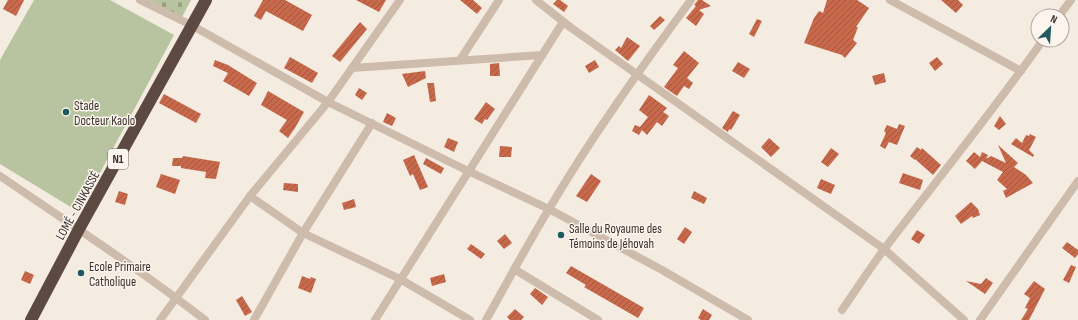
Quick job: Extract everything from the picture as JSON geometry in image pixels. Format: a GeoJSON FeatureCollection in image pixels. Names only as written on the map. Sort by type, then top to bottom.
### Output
{"type":"FeatureCollection","features":[{"type":"Feature","properties":{"kind":"highway","name":"LOMÉ - CINKASSÉ"},"geometry":{"type":"LineString","coordinates":[[31,320],[78,229],[193,26],[206,0]]}},
{"type":"Feature","properties":{"kind":"street"},"geometry":{"type":"LineString","coordinates":[[140,0],[193,26],[328,102],[549,209],[662,270],[748,320]]}},
{"type":"Feature","properties":{"kind":"street"},"geometry":{"type":"LineString","coordinates":[[160,320],[250,196],[328,102],[400,0]]}},
{"type":"Feature","properties":{"kind":"street"},"geometry":{"type":"LineString","coordinates":[[460,60],[498,0]]}},
{"type":"Feature","properties":{"kind":"street"},"geometry":{"type":"LineString","coordinates":[[536,0],[563,22],[884,249],[964,320]]}},
{"type":"Feature","properties":{"kind":"street"},"geometry":{"type":"LineString","coordinates":[[486,320],[549,209],[637,73],[691,0]]}},
{"type":"Feature","properties":{"kind":"street"},"geometry":{"type":"LineString","coordinates":[[890,0],[1021,71]]}},
{"type":"Feature","properties":{"kind":"street"},"geometry":{"type":"LineString","coordinates":[[375,320],[563,22]]}},
{"type":"Feature","properties":{"kind":"street"},"geometry":{"type":"LineString","coordinates":[[842,310],[884,249],[1037,48]]}},
{"type":"Feature","properties":{"kind":"street"},"geometry":{"type":"LineString","coordinates":[[352,68],[542,55]]}},
{"type":"Feature","properties":{"kind":"street"},"geometry":{"type":"LineString","coordinates":[[254,320],[303,232],[372,123]]}},
{"type":"Feature","properties":{"kind":"street"},"geometry":{"type":"LineString","coordinates":[[0,176],[78,229],[205,320]]}},
{"type":"Feature","properties":{"kind":"street"},"geometry":{"type":"LineString","coordinates":[[980,320],[1078,181]]}},
{"type":"Feature","properties":{"kind":"street"},"geometry":{"type":"LineString","coordinates":[[250,196],[303,232],[400,279],[470,320]]}},
{"type":"Feature","properties":{"kind":"street"},"geometry":{"type":"LineString","coordinates":[[514,270],[598,320]]}},
{"type":"Feature","properties":{"kind":"green space","name":"Stade Docteur Kaolo"},"geometry":{"type":"Polygon","coordinates":[[[34,0],[110,0],[174,35],[79,212],[0,164],[0,60],[34,0]]]}},
{"type":"Feature","properties":{"kind":"green space"},"geometry":{"type":"Polygon","coordinates":[[[149,0],[191,0],[182,17],[149,0]]]}},
{"type":"Feature","properties":{"kind":"building"},"geometry":{"type":"Polygon","coordinates":[[[8,0],[24,0],[16,16],[3,9],[8,0]]]}},
{"type":"Feature","properties":{"kind":"building"},"geometry":{"type":"Polygon","coordinates":[[[263,0],[285,0],[312,15],[303,31],[266,11],[261,20],[254,16],[263,0]]]}},
{"type":"Feature","properties":{"kind":"building"},"geometry":{"type":"Polygon","coordinates":[[[356,0],[386,0],[379,12],[356,0]]]}},
{"type":"Feature","properties":{"kind":"building"},"geometry":{"type":"Polygon","coordinates":[[[460,0],[473,0],[482,8],[477,14],[460,0]]]}},
{"type":"Feature","properties":{"kind":"building"},"geometry":{"type":"Polygon","coordinates":[[[557,0],[560,0],[568,6],[564,12],[553,4],[557,0]]]}},
{"type":"Feature","properties":{"kind":"building"},"geometry":{"type":"Polygon","coordinates":[[[698,0],[702,0],[711,6],[699,10],[704,14],[696,26],[686,18],[696,6],[694,5],[698,0]]]}},
{"type":"Feature","properties":{"kind":"building"},"geometry":{"type":"Polygon","coordinates":[[[827,0],[857,0],[869,8],[856,27],[858,27],[853,40],[857,43],[845,58],[842,55],[804,43],[814,18],[819,11],[823,13],[827,0]]]}},
{"type":"Feature","properties":{"kind":"building"},"geometry":{"type":"Polygon","coordinates":[[[941,0],[958,0],[963,5],[956,13],[941,0]]]}},
{"type":"Feature","properties":{"kind":"building"},"geometry":{"type":"Polygon","coordinates":[[[660,16],[665,20],[654,30],[650,26],[660,16]]]}},
{"type":"Feature","properties":{"kind":"building"},"geometry":{"type":"Polygon","coordinates":[[[757,19],[762,21],[754,37],[749,34],[757,19]]]}},
{"type":"Feature","properties":{"kind":"building"},"geometry":{"type":"Polygon","coordinates":[[[360,22],[367,29],[340,62],[332,56],[360,22]]]}},
{"type":"Feature","properties":{"kind":"building"},"geometry":{"type":"Polygon","coordinates":[[[627,37],[640,46],[628,61],[615,50],[619,46],[621,48],[627,37]]]}},
{"type":"Feature","properties":{"kind":"building"},"geometry":{"type":"Polygon","coordinates":[[[684,51],[699,63],[687,78],[693,83],[689,89],[684,86],[677,96],[664,87],[678,68],[673,65],[684,51]]]}},
{"type":"Feature","properties":{"kind":"building"},"geometry":{"type":"Polygon","coordinates":[[[290,57],[318,73],[312,83],[284,68],[290,57]]]}},
{"type":"Feature","properties":{"kind":"building"},"geometry":{"type":"Polygon","coordinates":[[[937,57],[943,64],[935,71],[929,63],[937,57]]]}},
{"type":"Feature","properties":{"kind":"building"},"geometry":{"type":"Polygon","coordinates":[[[215,60],[228,65],[257,83],[249,96],[223,81],[228,73],[213,66],[215,60]]]}},
{"type":"Feature","properties":{"kind":"building"},"geometry":{"type":"Polygon","coordinates":[[[595,60],[599,67],[589,73],[585,66],[595,60]]]}},
{"type":"Feature","properties":{"kind":"building"},"geometry":{"type":"Polygon","coordinates":[[[738,62],[750,69],[744,78],[732,71],[738,62]]]}},
{"type":"Feature","properties":{"kind":"building"},"geometry":{"type":"Polygon","coordinates":[[[499,63],[500,76],[490,76],[490,64],[499,63]]]}},
{"type":"Feature","properties":{"kind":"building"},"geometry":{"type":"Polygon","coordinates":[[[425,71],[426,78],[408,87],[402,74],[425,71]]]}},
{"type":"Feature","properties":{"kind":"building"},"geometry":{"type":"Polygon","coordinates":[[[884,73],[886,82],[875,85],[872,76],[884,73]]]}},
{"type":"Feature","properties":{"kind":"building"},"geometry":{"type":"Polygon","coordinates":[[[427,83],[434,83],[436,101],[430,102],[427,83]]]}},
{"type":"Feature","properties":{"kind":"building"},"geometry":{"type":"Polygon","coordinates":[[[359,88],[367,93],[362,100],[355,95],[359,88]]]}},
{"type":"Feature","properties":{"kind":"building"},"geometry":{"type":"Polygon","coordinates":[[[268,91],[304,112],[288,138],[279,131],[287,120],[261,105],[268,91]]]}},
{"type":"Feature","properties":{"kind":"building"},"geometry":{"type":"Polygon","coordinates":[[[164,94],[201,114],[196,123],[159,103],[164,94]]]}},
{"type":"Feature","properties":{"kind":"building"},"geometry":{"type":"Polygon","coordinates":[[[649,95],[667,108],[663,112],[669,116],[662,126],[657,122],[647,135],[642,130],[639,135],[632,131],[635,125],[640,127],[648,117],[639,110],[649,95]]]}},
{"type":"Feature","properties":{"kind":"building"},"geometry":{"type":"Polygon","coordinates":[[[486,102],[495,109],[482,124],[474,119],[486,102]]]}},
{"type":"Feature","properties":{"kind":"building"},"geometry":{"type":"Polygon","coordinates":[[[733,111],[740,115],[731,130],[729,129],[728,132],[722,128],[733,111]]]}},
{"type":"Feature","properties":{"kind":"building"},"geometry":{"type":"Polygon","coordinates":[[[387,113],[396,118],[392,126],[383,122],[387,113]]]}},
{"type":"Feature","properties":{"kind":"building"},"geometry":{"type":"Polygon","coordinates":[[[1000,116],[1006,124],[999,130],[994,126],[1000,116]]]}},
{"type":"Feature","properties":{"kind":"building"},"geometry":{"type":"Polygon","coordinates":[[[899,124],[905,126],[897,145],[889,142],[885,149],[880,146],[886,133],[884,131],[887,125],[897,129],[899,124]]]}},
{"type":"Feature","properties":{"kind":"building"},"geometry":{"type":"Polygon","coordinates":[[[1030,134],[1036,137],[1029,150],[1034,155],[1033,157],[1011,144],[1016,138],[1022,143],[1026,135],[1029,136],[1030,134]]]}},
{"type":"Feature","properties":{"kind":"building"},"geometry":{"type":"Polygon","coordinates":[[[448,138],[458,142],[454,152],[444,147],[448,138]]]}},
{"type":"Feature","properties":{"kind":"building"},"geometry":{"type":"Polygon","coordinates":[[[769,138],[780,148],[771,157],[761,147],[769,138]]]}},
{"type":"Feature","properties":{"kind":"building"},"geometry":{"type":"Polygon","coordinates":[[[998,145],[1018,163],[1014,167],[1026,175],[1033,183],[1006,198],[1003,191],[1007,189],[997,180],[1003,172],[982,161],[975,169],[966,161],[974,152],[980,157],[982,152],[988,155],[986,159],[991,156],[1006,163],[998,145]]]}},
{"type":"Feature","properties":{"kind":"building"},"geometry":{"type":"Polygon","coordinates":[[[500,146],[512,147],[511,157],[499,157],[500,146]]]}},
{"type":"Feature","properties":{"kind":"building"},"geometry":{"type":"Polygon","coordinates":[[[917,147],[921,150],[922,148],[941,165],[933,175],[910,156],[917,147]]]}},
{"type":"Feature","properties":{"kind":"building"},"geometry":{"type":"Polygon","coordinates":[[[831,148],[839,154],[828,167],[821,162],[831,148]]]}},
{"type":"Feature","properties":{"kind":"building"},"geometry":{"type":"Polygon","coordinates":[[[414,155],[428,187],[420,190],[413,174],[410,176],[403,160],[414,155]]]}},
{"type":"Feature","properties":{"kind":"building"},"geometry":{"type":"Polygon","coordinates":[[[183,156],[220,162],[216,179],[205,178],[206,172],[181,168],[181,166],[172,166],[173,158],[182,158],[183,156]]]}},
{"type":"Feature","properties":{"kind":"building"},"geometry":{"type":"Polygon","coordinates":[[[426,158],[444,168],[441,174],[423,164],[426,158]]]}},
{"type":"Feature","properties":{"kind":"building"},"geometry":{"type":"Polygon","coordinates":[[[903,173],[923,180],[920,190],[899,183],[903,173]]]}},
{"type":"Feature","properties":{"kind":"building"},"geometry":{"type":"Polygon","coordinates":[[[161,174],[180,180],[175,194],[156,187],[161,174]]]}},
{"type":"Feature","properties":{"kind":"building"},"geometry":{"type":"Polygon","coordinates":[[[591,174],[601,181],[587,202],[576,196],[591,174]]]}},
{"type":"Feature","properties":{"kind":"building"},"geometry":{"type":"Polygon","coordinates":[[[821,179],[835,185],[831,194],[817,188],[821,179]]]}},
{"type":"Feature","properties":{"kind":"building"},"geometry":{"type":"Polygon","coordinates":[[[284,183],[298,184],[298,192],[283,190],[284,183]]]}},
{"type":"Feature","properties":{"kind":"building"},"geometry":{"type":"Polygon","coordinates":[[[119,191],[128,194],[125,205],[115,202],[119,191]]]}},
{"type":"Feature","properties":{"kind":"building"},"geometry":{"type":"Polygon","coordinates":[[[694,191],[707,198],[704,204],[691,198],[694,191]]]}},
{"type":"Feature","properties":{"kind":"building"},"geometry":{"type":"Polygon","coordinates":[[[354,199],[356,207],[344,210],[342,203],[354,199]]]}},
{"type":"Feature","properties":{"kind":"building"},"geometry":{"type":"Polygon","coordinates":[[[971,202],[978,209],[980,215],[973,218],[972,216],[961,224],[955,216],[971,202]]]}},
{"type":"Feature","properties":{"kind":"building"},"geometry":{"type":"Polygon","coordinates":[[[685,227],[692,232],[684,244],[677,239],[685,227]]]}},
{"type":"Feature","properties":{"kind":"building"},"geometry":{"type":"Polygon","coordinates":[[[917,230],[925,235],[919,244],[911,239],[917,230]]]}},
{"type":"Feature","properties":{"kind":"building"},"geometry":{"type":"Polygon","coordinates":[[[505,234],[512,243],[504,249],[497,241],[505,234]]]}},
{"type":"Feature","properties":{"kind":"building"},"geometry":{"type":"Polygon","coordinates":[[[1067,242],[1078,250],[1078,254],[1075,258],[1062,248],[1067,242]]]}},
{"type":"Feature","properties":{"kind":"building"},"geometry":{"type":"Polygon","coordinates":[[[471,244],[485,254],[481,259],[467,249],[471,244]]]}},
{"type":"Feature","properties":{"kind":"building"},"geometry":{"type":"Polygon","coordinates":[[[1071,265],[1076,267],[1069,283],[1063,280],[1071,265]]]}},
{"type":"Feature","properties":{"kind":"building"},"geometry":{"type":"Polygon","coordinates":[[[571,266],[644,308],[638,318],[584,287],[586,285],[566,273],[571,266]]]}},
{"type":"Feature","properties":{"kind":"building"},"geometry":{"type":"Polygon","coordinates":[[[25,271],[34,275],[30,284],[21,280],[25,271]]]}},
{"type":"Feature","properties":{"kind":"building"},"geometry":{"type":"Polygon","coordinates":[[[444,274],[446,282],[432,286],[430,278],[444,274]]]}},
{"type":"Feature","properties":{"kind":"building"},"geometry":{"type":"Polygon","coordinates":[[[302,276],[310,279],[311,277],[316,279],[311,293],[298,288],[302,276]]]}},
{"type":"Feature","properties":{"kind":"building"},"geometry":{"type":"Polygon","coordinates":[[[986,278],[993,283],[985,294],[966,281],[981,284],[986,278]]]}},
{"type":"Feature","properties":{"kind":"building"},"geometry":{"type":"Polygon","coordinates":[[[1034,281],[1045,289],[1029,320],[1021,320],[1028,309],[1025,308],[1030,298],[1024,294],[1034,281]]]}},
{"type":"Feature","properties":{"kind":"building"},"geometry":{"type":"Polygon","coordinates":[[[535,288],[548,297],[542,305],[530,294],[535,288]]]}},
{"type":"Feature","properties":{"kind":"building"},"geometry":{"type":"Polygon","coordinates":[[[242,296],[252,312],[245,316],[236,300],[242,296]]]}},
{"type":"Feature","properties":{"kind":"building"},"geometry":{"type":"Polygon","coordinates":[[[515,309],[524,317],[521,320],[510,320],[507,317],[515,309]]]}},
{"type":"Feature","properties":{"kind":"building"},"geometry":{"type":"Polygon","coordinates":[[[703,309],[712,315],[709,320],[701,320],[698,318],[703,309]]]}},
{"type":"Feature","properties":{"kind":"place","name":"Stade Docteur Kaolo"},"geometry":{"type":"Point","coordinates":[66,112]}},
{"type":"Feature","properties":{"kind":"place","name":"Salle du Royaume des Témoins de Jéhovah"},"geometry":{"type":"Point","coordinates":[561,235]}},
{"type":"Feature","properties":{"kind":"place","name":"Ecole Primaire Catholique"},"geometry":{"type":"Point","coordinates":[81,273]}}]}
